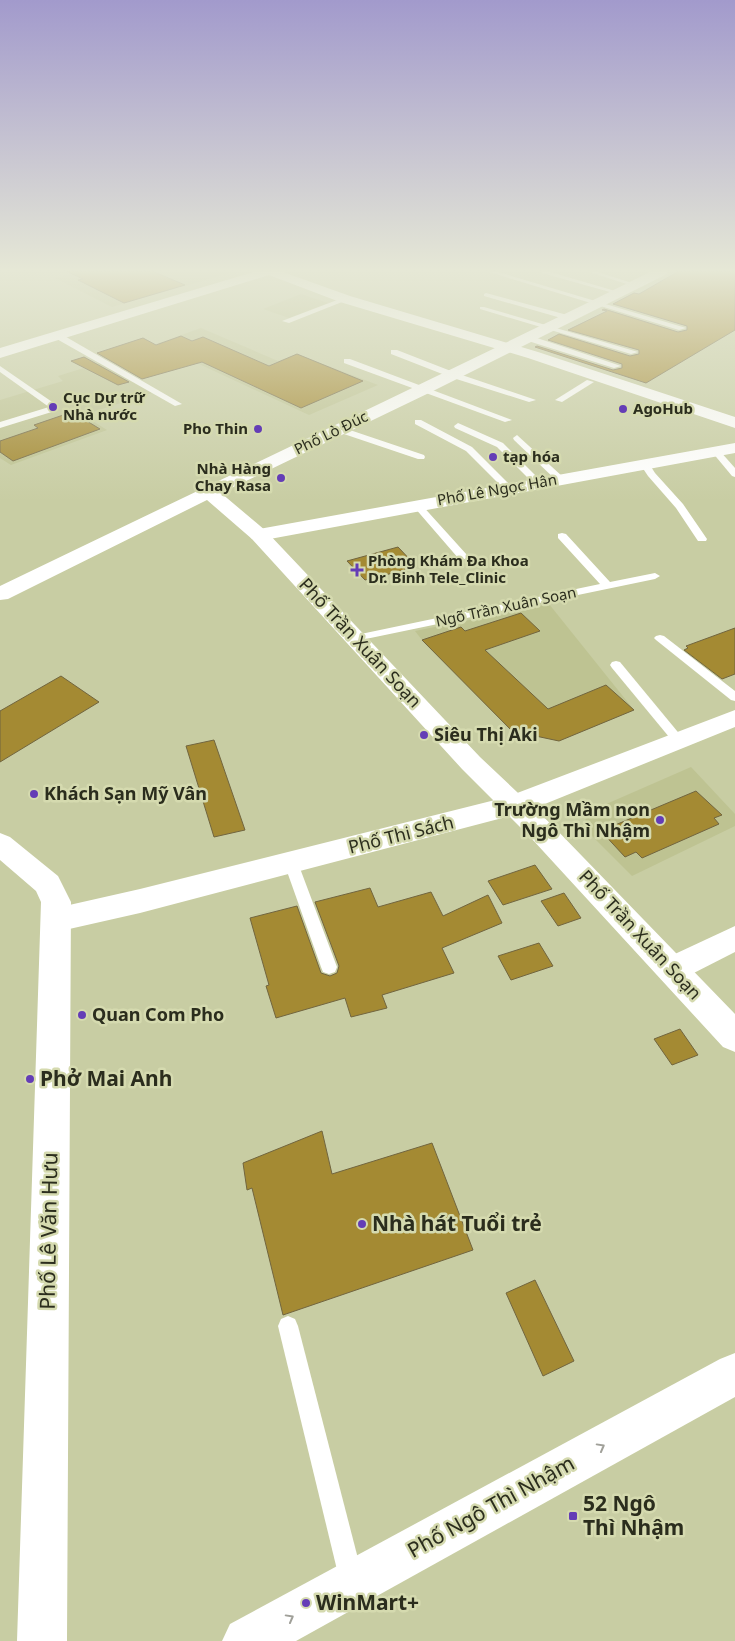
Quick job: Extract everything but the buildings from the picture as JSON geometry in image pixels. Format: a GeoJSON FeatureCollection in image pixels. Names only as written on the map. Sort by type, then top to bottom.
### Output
{"type":"FeatureCollection","features":[{"type":"Feature","properties":{"kind":"street"},"geometry":{"type":"LineString","coordinates":[[0,353],[18,348]]}},
{"type":"Feature","properties":{"kind":"street"},"geometry":{"type":"LineString","coordinates":[[509,348],[735,423]]}},
{"type":"Feature","properties":{"kind":"street","name":"Phố Lò Đúc"},"geometry":{"type":"LineString","coordinates":[[0,594],[509,348]]}},
{"type":"Feature","properties":{"kind":"street","name":"Phố Lê Ngọc Hân"},"geometry":{"type":"LineString","coordinates":[[259,535],[560,478],[735,448]]}},
{"type":"Feature","properties":{"kind":"street","name":"Phố Trần Xuân Soạn"},"geometry":{"type":"LineString","coordinates":[[208,492],[259,535],[471,763],[515,805],[735,1037]]}},
{"type":"Feature","properties":{"kind":"street","name":"Phố Thi Sách"},"geometry":{"type":"LineString","coordinates":[[56,920],[291,863],[515,805],[735,718]]}},
{"type":"Feature","properties":{"kind":"street","name":"Phố Lê Văn Hưu"},"geometry":{"type":"LineString","coordinates":[[0,844],[48,884],[56,902],[53,968],[42,1641]]}},
{"type":"Feature","properties":{"kind":"street"},"geometry":{"type":"LineString","coordinates":[[672,969],[735,938]]}},
{"type":"Feature","properties":{"kind":"street","name":"Phố Ngô Thì Nhậm"},"geometry":{"type":"LineString","coordinates":[[247,1641],[735,1374]]}},
{"type":"Feature","properties":{"kind":"lane"},"geometry":{"type":"LineString","coordinates":[[78,348],[178,404]]}},
{"type":"Feature","properties":{"kind":"lane"},"geometry":{"type":"LineString","coordinates":[[558,348],[617,366]]}},
{"type":"Feature","properties":{"kind":"lane"},"geometry":{"type":"LineString","coordinates":[[618,348],[634,352]]}},
{"type":"Feature","properties":{"kind":"lane"},"geometry":{"type":"LineString","coordinates":[[394,352],[453,375],[532,400]]}},
{"type":"Feature","properties":{"kind":"lane"},"geometry":{"type":"LineString","coordinates":[[347,361],[508,420]]}},
{"type":"Feature","properties":{"kind":"lane"},"geometry":{"type":"LineString","coordinates":[[0,368],[56,408],[0,425]]}},
{"type":"Feature","properties":{"kind":"lane"},"geometry":{"type":"LineString","coordinates":[[559,400],[590,382]]}},
{"type":"Feature","properties":{"kind":"lane"},"geometry":{"type":"LineString","coordinates":[[418,422],[469,450],[508,488]]}},
{"type":"Feature","properties":{"kind":"lane"},"geometry":{"type":"LineString","coordinates":[[458,426],[500,445],[538,483]]}},
{"type":"Feature","properties":{"kind":"lane"},"geometry":{"type":"LineString","coordinates":[[338,429],[421,457]]}},
{"type":"Feature","properties":{"kind":"lane"},"geometry":{"type":"LineString","coordinates":[[516,438],[560,478]]}},
{"type":"Feature","properties":{"kind":"lane"},"geometry":{"type":"LineString","coordinates":[[716,452],[735,474]]}},
{"type":"Feature","properties":{"kind":"lane"},"geometry":{"type":"LineString","coordinates":[[645,464],[651,474],[680,506],[702,539]]}},
{"type":"Feature","properties":{"kind":"lane"},"geometry":{"type":"LineString","coordinates":[[417,505],[463,557]]}},
{"type":"Feature","properties":{"kind":"lane"},"geometry":{"type":"LineString","coordinates":[[562,536],[608,585]]}},
{"type":"Feature","properties":{"kind":"lane","name":"Ngõ Trần Xuân Soạn"},"geometry":{"type":"LineString","coordinates":[[356,638],[656,576]]}},
{"type":"Feature","properties":{"kind":"lane"},"geometry":{"type":"LineString","coordinates":[[660,638],[735,697]]}},
{"type":"Feature","properties":{"kind":"lane"},"geometry":{"type":"LineString","coordinates":[[616,665],[678,740]]}},
{"type":"Feature","properties":{"kind":"lane"},"geometry":{"type":"LineString","coordinates":[[291,863],[329,967]]}},
{"type":"Feature","properties":{"kind":"lane"},"geometry":{"type":"LineString","coordinates":[[288,1326],[352,1584]]}},
{"type":"Feature","properties":{"kind":"shaded area"},"geometry":{"type":"Polygon","coordinates":[[[164,348],[247,348],[278,361],[297,354],[378,385],[309,415],[164,348]]]}},
{"type":"Feature","properties":{"kind":"shaded area","name":"Cục Dự trữ Nhà nước"},"geometry":{"type":"Polygon","coordinates":[[[103,362],[152,393],[83,415],[107,430],[11,465],[0,458],[0,400],[63,381],[58,376],[103,362]]]}},
{"type":"Feature","properties":{"kind":"shaded area"},"geometry":{"type":"Polygon","coordinates":[[[549,604],[634,710],[559,741],[512,731],[415,631],[549,604]]]}},
{"type":"Feature","properties":{"kind":"shaded area","name":"Trường Mầm non Ngô Thì Nhậm"},"geometry":{"type":"Polygon","coordinates":[[[691,767],[735,814],[735,826],[632,876],[583,827],[588,812],[691,767]]]}},
{"type":"Feature","properties":{"kind":"place","name":"Cục Dự trữ Nhà nước"},"geometry":{"type":"Point","coordinates":[53,407]}},
{"type":"Feature","properties":{"kind":"place","name":"AgoHub"},"geometry":{"type":"Point","coordinates":[623,409]}},
{"type":"Feature","properties":{"kind":"place","name":"Pho Thin"},"geometry":{"type":"Point","coordinates":[258,429]}},
{"type":"Feature","properties":{"kind":"place","name":"tạp hóa"},"geometry":{"type":"Point","coordinates":[493,457]}},
{"type":"Feature","properties":{"kind":"place","name":"Nhà Hàng Chay Rasa"},"geometry":{"type":"Point","coordinates":[281,478]}},
{"type":"Feature","properties":{"kind":"place","name":"Phòng Khám Đa Khoa Dr. Binh Tele_Clinic"},"geometry":{"type":"Point","coordinates":[357,570]}},
{"type":"Feature","properties":{"kind":"place","name":"Siêu Thị Aki"},"geometry":{"type":"Point","coordinates":[424,735]}},
{"type":"Feature","properties":{"kind":"place","name":"Khách Sạn Mỹ Vân"},"geometry":{"type":"Point","coordinates":[34,794]}},
{"type":"Feature","properties":{"kind":"place","name":"Trường Mầm non Ngô Thì Nhậm"},"geometry":{"type":"Point","coordinates":[660,820]}},
{"type":"Feature","properties":{"kind":"place","name":"Quan Com Pho"},"geometry":{"type":"Point","coordinates":[82,1015]}},
{"type":"Feature","properties":{"kind":"place","name":"Phở Mai Anh"},"geometry":{"type":"Point","coordinates":[30,1079]}},
{"type":"Feature","properties":{"kind":"place","name":"Nhà hát Tuổi trẻ"},"geometry":{"type":"Point","coordinates":[362,1224]}},
{"type":"Feature","properties":{"kind":"place","name":"52 Ngô Thì Nhậm"},"geometry":{"type":"Point","coordinates":[573,1516]}},
{"type":"Feature","properties":{"kind":"place","name":"WinMart+"},"geometry":{"type":"Point","coordinates":[306,1603]}}]}
